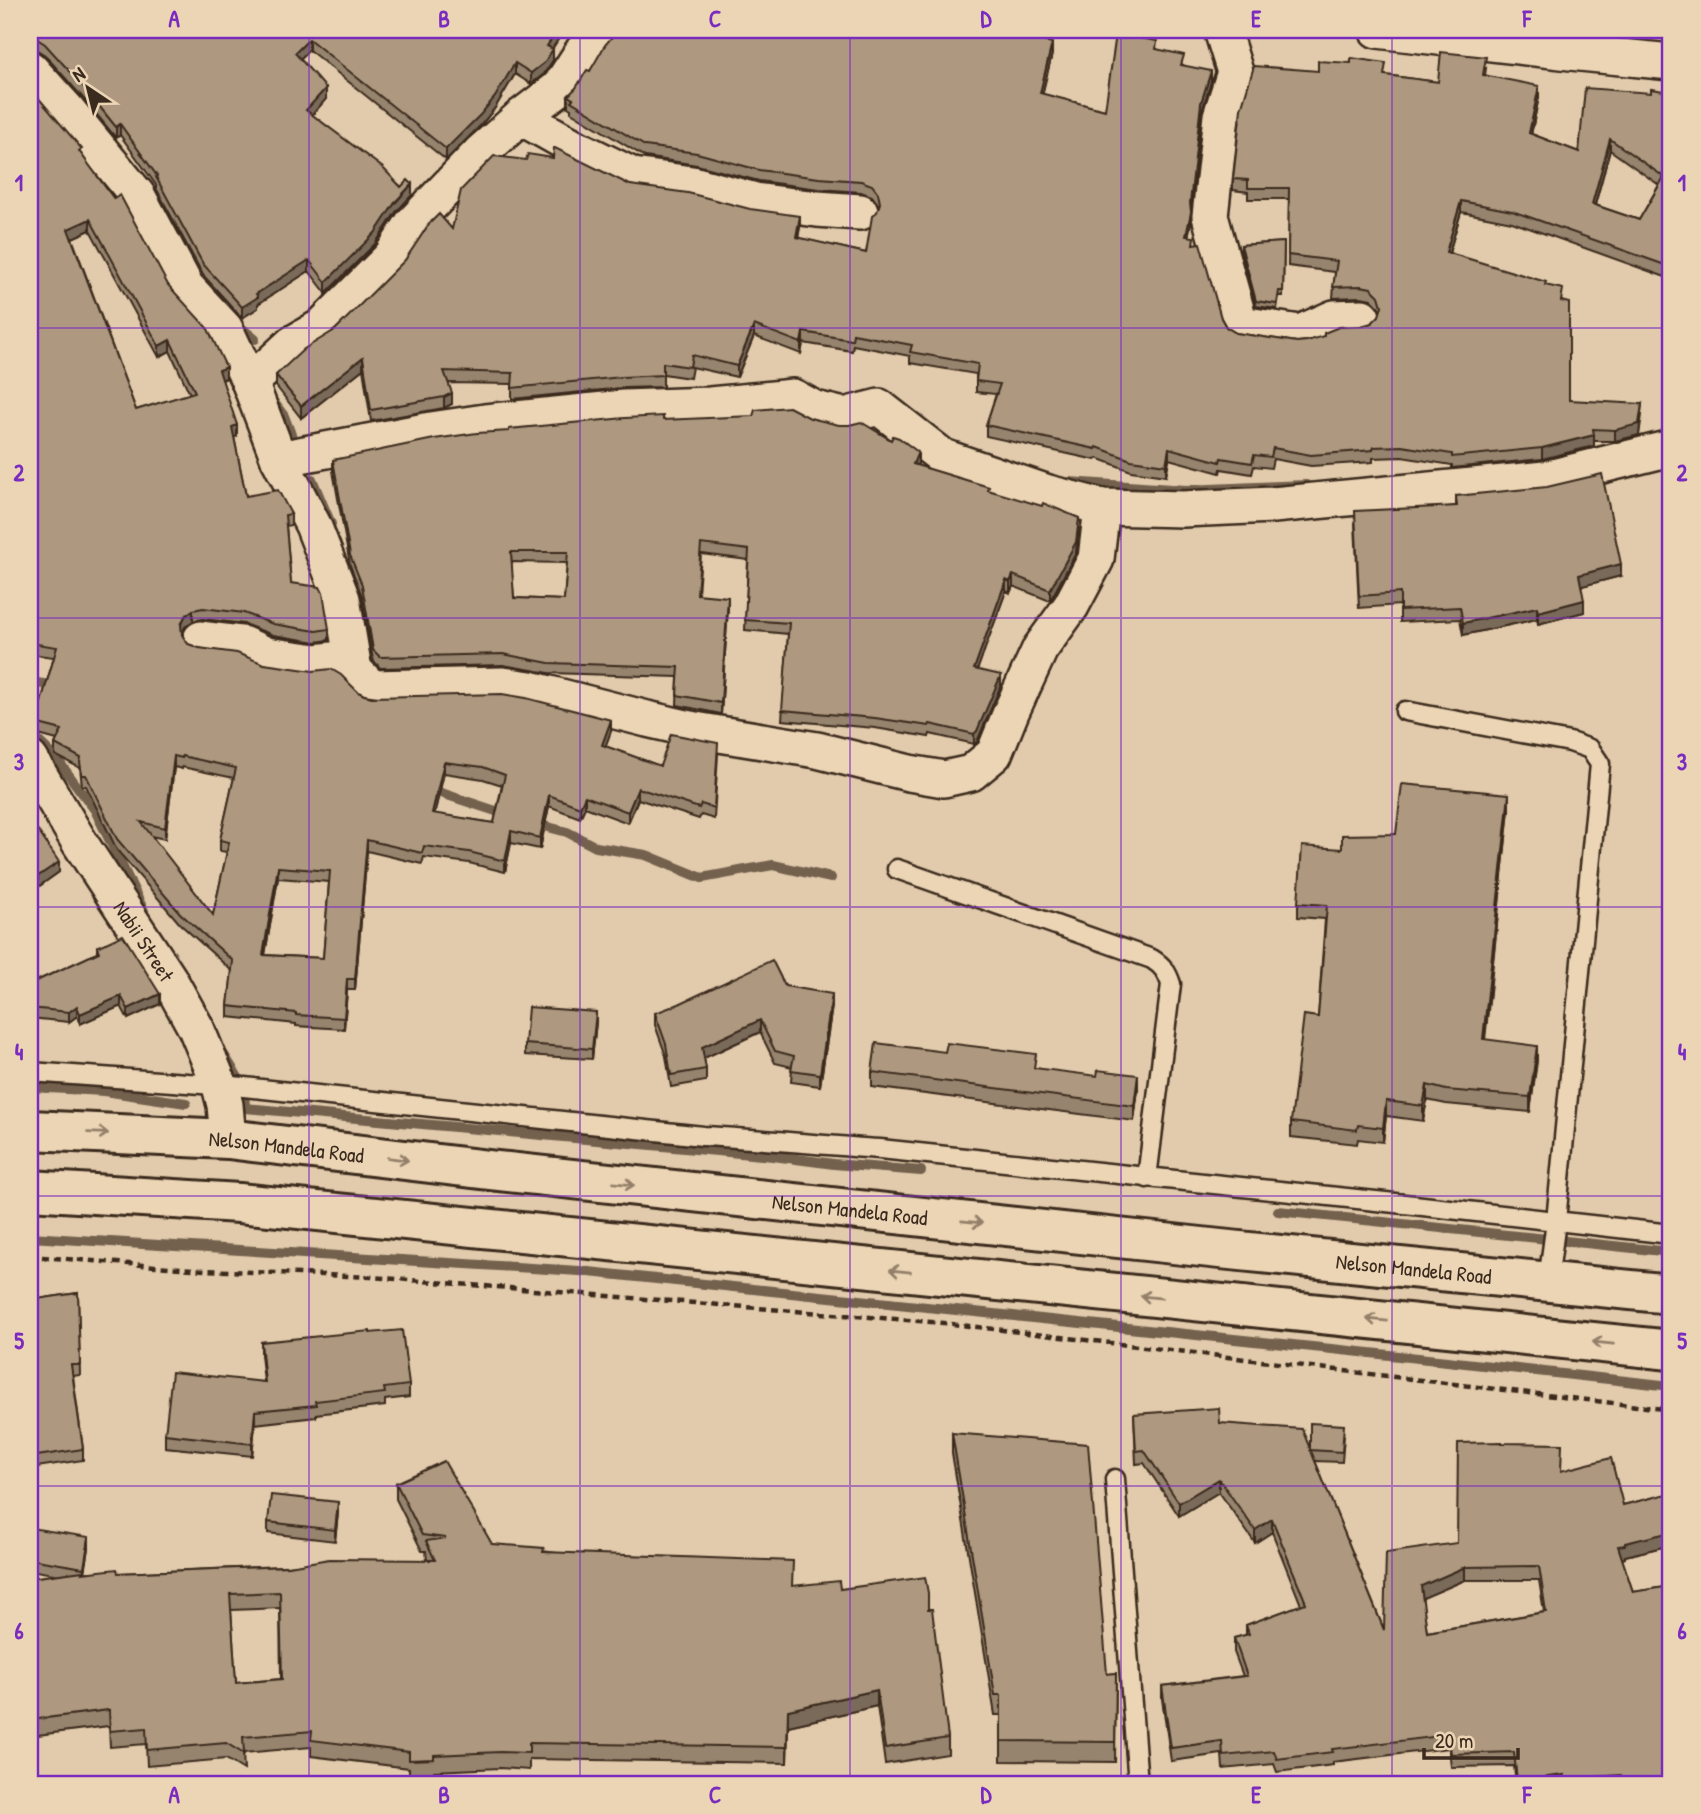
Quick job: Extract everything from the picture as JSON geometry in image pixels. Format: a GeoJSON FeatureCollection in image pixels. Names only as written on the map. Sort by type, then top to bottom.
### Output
{"type":"FeatureCollection","features":[{"type":"Feature","properties":{"kind":"main road","name":"Nelson Mandela Road"},"geometry":{"type":"LineString","coordinates":[[30,1130],[228,1139],[1220,1249],[1671,1294]]}},
{"type":"Feature","properties":{"kind":"main road"},"geometry":{"type":"LineString","coordinates":[[30,1190],[239,1203],[1671,1350]]}},
{"type":"Feature","properties":{"kind":"street"},"geometry":{"type":"LineString","coordinates":[[250,383],[292,344],[321,327],[391,257],[413,223],[480,152],[559,88],[583,51],[601,30]]}},
{"type":"Feature","properties":{"kind":"street"},"geometry":{"type":"LineString","coordinates":[[1222,30],[1235,72],[1220,116],[1210,216],[1240,324],[1300,333],[1334,318],[1362,317]]}},
{"type":"Feature","properties":{"kind":"street"},"geometry":{"type":"LineString","coordinates":[[1377,30],[1671,62]]}},
{"type":"Feature","properties":{"kind":"street"},"geometry":{"type":"LineString","coordinates":[[30,69],[137,195],[186,286],[225,329],[250,383],[279,459],[313,525],[342,599],[354,670]]}},
{"type":"Feature","properties":{"kind":"street"},"geometry":{"type":"LineString","coordinates":[[521,117],[632,176],[692,184],[755,201],[860,212]]}},
{"type":"Feature","properties":{"kind":"street"},"geometry":{"type":"LineString","coordinates":[[279,459],[485,422],[624,408],[710,405],[793,397],[815,409],[844,416],[879,407],[943,457],[1048,493],[1102,507],[1183,509],[1273,505],[1532,480],[1671,447]]}},
{"type":"Feature","properties":{"kind":"street"},"geometry":{"type":"LineString","coordinates":[[201,639],[243,644],[267,655],[316,662],[333,660],[354,670],[372,688],[503,685],[530,689],[695,730],[817,750],[944,779],[971,773],[994,754],[1040,649],[1071,606],[1096,559],[1102,507]]}},
{"type":"Feature","properties":{"kind":"street","name":"Nabii Street"},"geometry":{"type":"LineString","coordinates":[[30,759],[80,844],[169,979],[196,1028],[220,1086],[225,1105],[228,1139]]}},
{"type":"Feature","properties":{"kind":"lane"},"geometry":{"type":"LineString","coordinates":[[1405,711],[1570,741],[1590,750],[1600,764],[1548,1282]]}},
{"type":"Feature","properties":{"kind":"lane"},"geometry":{"type":"LineString","coordinates":[[897,869],[1152,959],[1167,972],[1171,984],[1147,1178]]}},
{"type":"Feature","properties":{"kind":"lane"},"geometry":{"type":"LineString","coordinates":[[30,1072],[244,1087],[703,1136],[880,1149],[1671,1234]]}},
{"type":"Feature","properties":{"kind":"lane"},"geometry":{"type":"LineString","coordinates":[[1115,1479],[1138,1784]]}},
{"type":"Feature","properties":{"kind":"path"},"geometry":{"type":"LineString","coordinates":[[30,1256],[205,1270],[372,1277],[944,1323],[1671,1410]]}},
{"type":"Feature","properties":{"kind":"building"},"geometry":{"type":"Polygon","coordinates":[[[30,30],[557,30],[547,46],[553,49],[544,63],[531,73],[515,63],[495,97],[446,149],[309,39],[295,53],[326,88],[306,110],[383,168],[401,187],[408,180],[412,184],[396,201],[375,233],[326,282],[309,260],[256,294],[258,297],[242,307],[203,264],[157,176],[120,124],[116,127],[45,44],[30,38],[30,30]]]}},
{"type":"Feature","properties":{"kind":"building"},"geometry":{"type":"Polygon","coordinates":[[[618,30],[1020,30],[1024,31],[1023,36],[1052,43],[1040,93],[1105,110],[1116,34],[1157,41],[1156,49],[1184,55],[1181,65],[1211,71],[1201,103],[1191,212],[1186,236],[1194,237],[1193,244],[1200,243],[1221,318],[1226,327],[1236,333],[1297,342],[1324,336],[1324,333],[1339,327],[1372,323],[1379,316],[1382,306],[1379,296],[1371,288],[1333,287],[1337,261],[1288,255],[1289,188],[1248,188],[1248,180],[1233,179],[1241,109],[1254,66],[1318,71],[1318,61],[1351,63],[1351,58],[1386,63],[1384,75],[1438,82],[1441,52],[1486,57],[1483,75],[1539,86],[1529,133],[1579,152],[1585,88],[1671,92],[1671,267],[1512,211],[1461,201],[1446,252],[1563,289],[1561,301],[1569,303],[1569,400],[1642,404],[1639,424],[1615,430],[1593,429],[1594,435],[1542,448],[1452,457],[1452,454],[1402,446],[1311,455],[1273,448],[1271,457],[1254,455],[1252,463],[1221,458],[1220,462],[1169,448],[1166,465],[1131,460],[1097,447],[1096,449],[986,425],[1000,384],[976,381],[978,364],[910,352],[912,345],[853,334],[852,340],[803,332],[801,343],[754,325],[737,366],[692,355],[690,367],[663,363],[663,375],[512,388],[513,373],[444,371],[452,393],[444,397],[371,410],[363,357],[301,406],[276,375],[304,349],[335,330],[405,260],[439,214],[452,229],[461,190],[494,156],[526,160],[528,154],[553,158],[555,148],[630,185],[688,193],[750,209],[800,216],[796,237],[866,253],[872,216],[877,212],[880,203],[878,193],[872,185],[861,181],[759,170],[697,153],[645,146],[571,101],[573,99],[568,96],[587,70],[590,71],[605,45],[618,30]],[[1610,139],[1592,204],[1639,220],[1664,177],[1610,139]]]}},
{"type":"Feature","properties":{"kind":"building"},"geometry":{"type":"Polygon","coordinates":[[[30,88],[82,149],[79,151],[114,199],[120,195],[168,285],[208,329],[226,367],[219,370],[237,425],[232,427],[246,496],[278,490],[291,514],[285,515],[291,583],[320,587],[323,593],[329,629],[316,631],[273,624],[244,613],[203,608],[193,610],[185,616],[181,625],[182,635],[188,644],[237,653],[264,664],[313,671],[331,669],[358,692],[372,697],[502,694],[526,698],[611,720],[602,745],[660,766],[671,734],[718,743],[714,808],[701,804],[699,808],[638,788],[628,812],[585,796],[580,807],[549,795],[540,838],[511,831],[505,861],[469,852],[424,846],[422,853],[367,840],[355,979],[347,979],[344,1018],[228,1006],[233,961],[180,913],[117,839],[86,775],[82,775],[81,758],[55,744],[62,730],[35,723],[57,647],[30,643],[30,88]],[[90,219],[68,229],[136,410],[195,392],[170,340],[159,346],[90,219]],[[174,756],[165,828],[141,822],[213,915],[229,842],[220,840],[236,768],[174,756]],[[444,762],[432,813],[494,823],[505,775],[483,767],[444,762]],[[278,867],[263,955],[323,958],[330,871],[278,867]]]}},
{"type":"Feature","properties":{"kind":"building"},"geometry":{"type":"Polygon","coordinates":[[[1284,242],[1283,291],[1279,291],[1277,304],[1256,301],[1241,245],[1284,242]]]}},
{"type":"Feature","properties":{"kind":"building"},"geometry":{"type":"Polygon","coordinates":[[[789,407],[810,418],[839,425],[861,422],[891,440],[893,436],[899,438],[918,452],[913,464],[989,487],[988,490],[1042,506],[1043,503],[1079,518],[1076,542],[1050,590],[1013,575],[1010,582],[1006,580],[974,669],[1001,675],[974,734],[930,724],[782,710],[789,623],[745,620],[749,550],[701,544],[697,594],[728,597],[721,703],[677,695],[679,667],[549,663],[503,654],[380,657],[373,650],[362,585],[350,555],[333,460],[434,439],[509,429],[625,418],[663,416],[663,420],[753,416],[755,410],[789,407]],[[511,552],[514,598],[564,600],[568,552],[511,552]]]}},
{"type":"Feature","properties":{"kind":"building"},"geometry":{"type":"Polygon","coordinates":[[[1602,474],[1621,564],[1579,575],[1584,600],[1538,612],[1537,607],[1463,623],[1460,607],[1400,610],[1400,593],[1359,596],[1355,511],[1457,506],[1456,496],[1547,487],[1602,474]]]}},
{"type":"Feature","properties":{"kind":"building"},"geometry":{"type":"Polygon","coordinates":[[[1402,784],[1509,794],[1483,1039],[1537,1046],[1530,1097],[1446,1090],[1427,1085],[1423,1106],[1386,1101],[1383,1128],[1358,1125],[1357,1130],[1291,1122],[1304,1015],[1318,1017],[1327,905],[1298,903],[1302,846],[1342,849],[1342,835],[1396,834],[1402,784]]]}},
{"type":"Feature","properties":{"kind":"building"},"geometry":{"type":"Polygon","coordinates":[[[30,819],[59,862],[38,876],[30,864],[30,819]]]}},
{"type":"Feature","properties":{"kind":"building"},"geometry":{"type":"Polygon","coordinates":[[[123,935],[160,994],[128,1009],[121,996],[80,1014],[77,1006],[69,1012],[30,1008],[30,984],[99,952],[97,947],[123,935]]]}},
{"type":"Feature","properties":{"kind":"building"},"geometry":{"type":"Polygon","coordinates":[[[772,960],[785,986],[832,994],[820,1074],[791,1070],[794,1056],[775,1051],[760,1020],[702,1047],[706,1069],[671,1075],[666,1044],[655,1013],[772,960]]]}},
{"type":"Feature","properties":{"kind":"building"},"geometry":{"type":"Polygon","coordinates":[[[528,1007],[596,1012],[592,1049],[525,1044],[528,1007]]]}},
{"type":"Feature","properties":{"kind":"building"},"geometry":{"type":"Polygon","coordinates":[[[876,1043],[945,1052],[947,1043],[1036,1054],[1034,1068],[1097,1076],[1098,1070],[1138,1075],[1134,1106],[872,1072],[876,1043]]]}},
{"type":"Feature","properties":{"kind":"building"},"geometry":{"type":"Polygon","coordinates":[[[78,1293],[80,1365],[71,1365],[83,1449],[30,1457],[30,1300],[78,1293]]]}},
{"type":"Feature","properties":{"kind":"building"},"geometry":{"type":"Polygon","coordinates":[[[402,1330],[409,1385],[384,1388],[385,1393],[315,1401],[316,1405],[255,1411],[252,1444],[165,1434],[172,1372],[265,1382],[261,1342],[402,1330]]]}},
{"type":"Feature","properties":{"kind":"building"},"geometry":{"type":"Polygon","coordinates":[[[1219,1408],[1220,1423],[1302,1429],[1384,1630],[1386,1553],[1457,1543],[1458,1443],[1562,1444],[1561,1471],[1611,1458],[1623,1505],[1671,1493],[1671,1538],[1669,1525],[1667,1533],[1618,1546],[1633,1592],[1671,1586],[1671,1777],[1621,1782],[1621,1775],[1564,1779],[1564,1775],[1517,1781],[1514,1752],[1451,1754],[1449,1735],[1332,1749],[1333,1752],[1277,1759],[1274,1751],[1223,1756],[1222,1741],[1171,1748],[1162,1686],[1247,1676],[1234,1638],[1249,1634],[1246,1625],[1306,1603],[1272,1519],[1255,1530],[1219,1479],[1179,1503],[1144,1450],[1136,1451],[1134,1414],[1219,1408]],[[1539,1566],[1465,1567],[1421,1586],[1427,1632],[1546,1612],[1539,1566]]]}},
{"type":"Feature","properties":{"kind":"building"},"geometry":{"type":"Polygon","coordinates":[[[1310,1423],[1344,1425],[1342,1452],[1310,1450],[1310,1423]]]}},
{"type":"Feature","properties":{"kind":"building"},"geometry":{"type":"Polygon","coordinates":[[[952,1433],[1088,1444],[1107,1674],[1116,1673],[1115,1742],[1001,1741],[1001,1695],[995,1695],[952,1433]]]}},
{"type":"Feature","properties":{"kind":"building"},"geometry":{"type":"Polygon","coordinates":[[[444,1461],[492,1544],[544,1548],[543,1552],[793,1561],[792,1586],[839,1581],[840,1589],[925,1577],[928,1609],[932,1609],[948,1738],[885,1748],[877,1690],[788,1710],[787,1747],[529,1743],[529,1753],[434,1755],[434,1759],[409,1760],[409,1752],[311,1740],[312,1731],[243,1737],[244,1754],[226,1743],[147,1750],[146,1728],[110,1731],[109,1710],[30,1720],[30,1578],[117,1569],[118,1573],[289,1566],[329,1559],[435,1560],[426,1541],[446,1538],[422,1535],[396,1483],[444,1461]],[[280,1592],[230,1594],[236,1683],[282,1679],[280,1592]]]}},
{"type":"Feature","properties":{"kind":"building"},"geometry":{"type":"Polygon","coordinates":[[[271,1495],[338,1502],[335,1530],[268,1522],[271,1495]]]}},
{"type":"Feature","properties":{"kind":"building"},"geometry":{"type":"Polygon","coordinates":[[[30,1528],[89,1537],[84,1568],[30,1559],[30,1528]]]}},
{"type":"Feature","properties":{"kind":"waterway"},"geometry":{"type":"LineString","coordinates":[[238,325],[255,339]]}},
{"type":"Feature","properties":{"kind":"waterway"},"geometry":{"type":"LineString","coordinates":[[272,400],[284,416],[294,442]]}},
{"type":"Feature","properties":{"kind":"waterway"},"geometry":{"type":"LineString","coordinates":[[312,479],[331,524]]}},
{"type":"Feature","properties":{"kind":"waterway"},"geometry":{"type":"LineString","coordinates":[[1069,482],[1186,490],[1306,485]]}},
{"type":"Feature","properties":{"kind":"waterway"},"geometry":{"type":"LineString","coordinates":[[30,682],[57,686]]}},
{"type":"Feature","properties":{"kind":"waterway"},"geometry":{"type":"LineString","coordinates":[[30,733],[56,758],[95,810],[144,911]]}},
{"type":"Feature","properties":{"kind":"waterway"},"geometry":{"type":"LineString","coordinates":[[429,789],[508,815]]}},
{"type":"Feature","properties":{"kind":"waterway"},"geometry":{"type":"LineString","coordinates":[[533,823],[567,832],[596,847],[646,855],[702,878],[773,865],[831,878]]}},
{"type":"Feature","properties":{"kind":"waterway"},"geometry":{"type":"LineString","coordinates":[[224,1055],[244,1087],[245,1108],[921,1171]]}},
{"type":"Feature","properties":{"kind":"waterway"},"geometry":{"type":"LineString","coordinates":[[30,1087],[104,1091],[186,1103]]}},
{"type":"Feature","properties":{"kind":"waterway"},"geometry":{"type":"LineString","coordinates":[[1278,1211],[1671,1252]]}},
{"type":"Feature","properties":{"kind":"waterway"},"geometry":{"type":"LineString","coordinates":[[30,1237],[579,1271],[1671,1386]]}}]}
